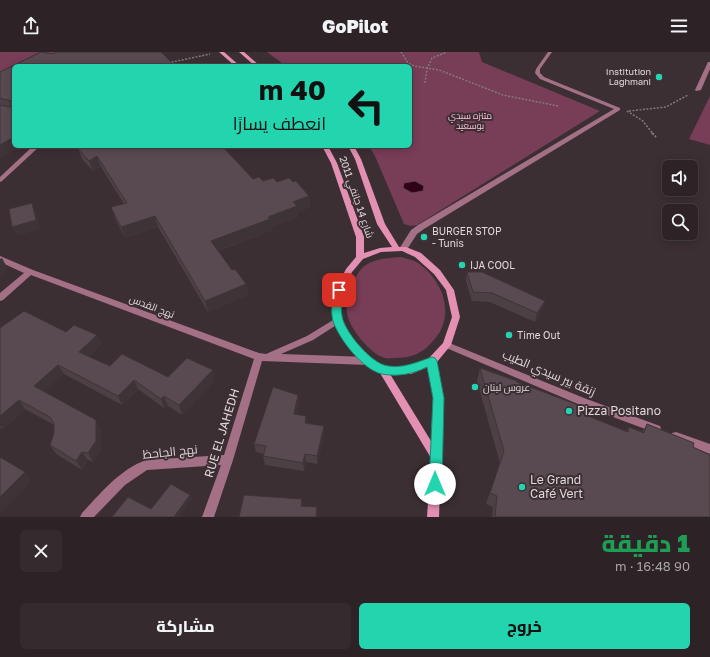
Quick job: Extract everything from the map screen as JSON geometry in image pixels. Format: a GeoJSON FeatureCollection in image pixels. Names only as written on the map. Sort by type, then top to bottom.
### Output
{"type":"FeatureCollection","features":[{"type":"Feature","properties":{"kind":"main road"},"geometry":{"type":"LineString","coordinates":[[221,52],[236,64]]}},
{"type":"Feature","properties":{"kind":"main road"},"geometry":{"type":"LineString","coordinates":[[241,52],[256,64]]}},
{"type":"Feature","properties":{"kind":"main road","name":"شارع 14 جانفي 2011"},"geometry":{"type":"LineString","coordinates":[[326,148],[334,163],[360,237],[360,258]]}},
{"type":"Feature","properties":{"kind":"main road","name":"شارع 14 جانفي 2011"},"geometry":{"type":"LineString","coordinates":[[352,148],[358,159],[382,224],[400,249]]}},
{"type":"Feature","properties":{"kind":"main road"},"geometry":{"type":"LineString","coordinates":[[383,370],[410,370],[432,361],[447,345],[456,317],[450,290],[437,272],[418,255],[400,249],[380,250],[360,258],[349,271],[339,290],[336,307],[338,320],[347,338],[368,361],[383,370],[436,457]]}},
{"type":"Feature","properties":{"kind":"main road"},"geometry":{"type":"LineString","coordinates":[[432,361],[438,398],[433,517]]}},
{"type":"Feature","properties":{"kind":"street"},"geometry":{"type":"LineString","coordinates":[[400,249],[414,232],[421,227],[618,109],[542,78],[537,73],[538,69],[550,52]]}},
{"type":"Feature","properties":{"kind":"street"},"geometry":{"type":"LineString","coordinates":[[698,90],[710,63]]}},
{"type":"Feature","properties":{"kind":"street"},"geometry":{"type":"LineString","coordinates":[[0,180],[35,148]]}},
{"type":"Feature","properties":{"kind":"street","name":"نهج القدس"},"geometry":{"type":"LineString","coordinates":[[0,259],[30,272],[248,354],[264,357],[368,361]]}},
{"type":"Feature","properties":{"kind":"street"},"geometry":{"type":"LineString","coordinates":[[0,298],[30,272]]}},
{"type":"Feature","properties":{"kind":"street"},"geometry":{"type":"LineString","coordinates":[[264,357],[310,338],[338,320]]}},
{"type":"Feature","properties":{"kind":"street","name":"زنقة بير سيدي الطيب"},"geometry":{"type":"LineString","coordinates":[[447,345],[581,401],[710,449]]}},
{"type":"Feature","properties":{"kind":"street","name":"RUE EL JAHEDH"},"geometry":{"type":"LineString","coordinates":[[208,517],[264,357]]}},
{"type":"Feature","properties":{"kind":"street","name":"نهج الجاحظ"},"geometry":{"type":"LineString","coordinates":[[86,517],[125,477],[134,470],[146,465],[228,460]]}},
{"type":"Feature","properties":{"kind":"path"},"geometry":{"type":"LineString","coordinates":[[401,52],[410,64]]}},
{"type":"Feature","properties":{"kind":"path"},"geometry":{"type":"LineString","coordinates":[[425,83],[427,69],[432,58],[447,52]]}},
{"type":"Feature","properties":{"kind":"path"},"geometry":{"type":"LineString","coordinates":[[163,64],[211,53]]}},
{"type":"Feature","properties":{"kind":"path"},"geometry":{"type":"LineString","coordinates":[[412,65],[427,69],[439,70],[503,95],[558,106]]}},
{"type":"Feature","properties":{"kind":"path"},"geometry":{"type":"LineString","coordinates":[[656,137],[643,121],[625,110],[634,111],[666,107],[698,90]]}},
{"type":"Feature","properties":{"kind":"green space"},"geometry":{"type":"Polygon","coordinates":[[[0,52],[58,52],[34,64],[12,64],[12,68],[0,79],[0,52]]]}},
{"type":"Feature","properties":{"kind":"green space","name":"متنزه سيدي بوسعيد"},"geometry":{"type":"Polygon","coordinates":[[[267,52],[479,52],[482,62],[600,111],[417,225],[411,226],[404,224],[370,148],[412,148],[412,64],[283,64],[267,52]]]}},
{"type":"Feature","properties":{"kind":"green space"},"geometry":{"type":"Polygon","coordinates":[[[710,96],[710,145],[689,139],[710,96]]]}},
{"type":"Feature","properties":{"kind":"green space"},"geometry":{"type":"Polygon","coordinates":[[[401,257],[418,263],[435,279],[444,300],[444,321],[440,331],[425,349],[411,356],[386,358],[379,356],[371,350],[359,337],[347,315],[347,299],[354,280],[364,266],[379,260],[401,257]]]}},
{"type":"Feature","properties":{"kind":"shaded area"},"geometry":{"type":"Polygon","coordinates":[[[415,181],[424,186],[423,191],[412,193],[403,188],[404,183],[415,181]]]}},
{"type":"Feature","properties":{"kind":"building"},"geometry":{"type":"Polygon","coordinates":[[[41,52],[53,54],[57,52],[161,52],[173,64],[16,64],[41,52]]]}},
{"type":"Feature","properties":{"kind":"building"},"geometry":{"type":"Polygon","coordinates":[[[12,66],[12,138],[0,145],[0,105],[9,107],[11,106],[11,101],[0,98],[0,72],[12,66]]]}},
{"type":"Feature","properties":{"kind":"building"},"geometry":{"type":"Polygon","coordinates":[[[224,148],[253,179],[259,177],[263,181],[273,178],[277,182],[289,178],[293,182],[296,181],[309,196],[293,202],[297,206],[268,217],[270,219],[211,241],[232,270],[235,269],[246,284],[205,301],[155,216],[121,227],[111,207],[127,203],[97,156],[89,161],[78,149],[224,148]]]}},
{"type":"Feature","properties":{"kind":"building"},"geometry":{"type":"Polygon","coordinates":[[[32,203],[36,220],[12,227],[9,209],[32,203]]]}},
{"type":"Feature","properties":{"kind":"building"},"geometry":{"type":"Polygon","coordinates":[[[467,272],[482,272],[545,301],[537,313],[492,293],[473,292],[467,272]]]}},
{"type":"Feature","properties":{"kind":"building"},"geometry":{"type":"Polygon","coordinates":[[[24,311],[66,332],[74,325],[97,335],[79,352],[110,366],[122,354],[168,377],[187,358],[213,370],[179,405],[164,396],[161,399],[134,380],[118,396],[58,365],[34,386],[96,420],[96,441],[88,453],[82,452],[76,461],[50,445],[54,433],[54,424],[50,417],[19,400],[0,416],[0,328],[24,311]]]}},
{"type":"Feature","properties":{"kind":"building"},"geometry":{"type":"Polygon","coordinates":[[[480,368],[586,408],[583,414],[628,432],[629,427],[644,433],[647,424],[694,443],[693,447],[710,455],[710,517],[495,517],[497,496],[490,493],[504,451],[480,368]]]}},
{"type":"Feature","properties":{"kind":"building"},"geometry":{"type":"Polygon","coordinates":[[[273,387],[298,395],[294,414],[306,416],[305,423],[324,426],[317,456],[305,454],[303,463],[263,456],[266,446],[254,444],[273,387]]]}},
{"type":"Feature","properties":{"kind":"building"},"geometry":{"type":"Polygon","coordinates":[[[0,457],[25,472],[0,497],[0,457]]]}},
{"type":"Feature","properties":{"kind":"building"},"geometry":{"type":"Polygon","coordinates":[[[171,484],[190,495],[174,517],[112,517],[128,497],[151,509],[171,484]]]}},
{"type":"Feature","properties":{"kind":"building"},"geometry":{"type":"Polygon","coordinates":[[[244,495],[302,499],[301,506],[317,507],[316,517],[239,517],[244,495]]]}},
{"type":"Feature","properties":{"kind":"place","name":"Institution Laghmani"},"geometry":{"type":"Point","coordinates":[659,77]}},
{"type":"Feature","properties":{"kind":"place","name":"BURGER STOP - Tunis"},"geometry":{"type":"Point","coordinates":[424,237]}},
{"type":"Feature","properties":{"kind":"place","name":"IJA COOL"},"geometry":{"type":"Point","coordinates":[462,265]}},
{"type":"Feature","properties":{"kind":"place","name":"Time Out"},"geometry":{"type":"Point","coordinates":[509,335]}},
{"type":"Feature","properties":{"kind":"place","name":"عروس لبنان"},"geometry":{"type":"Point","coordinates":[475,387]}},
{"type":"Feature","properties":{"kind":"place","name":"Pizza Positano"},"geometry":{"type":"Point","coordinates":[569,411]}},
{"type":"Feature","properties":{"kind":"place","name":"Le Grand Café Vert"},"geometry":{"type":"Point","coordinates":[522,487]}},
{"type":"Feature","properties":{"kind":"route"},"geometry":{"type":"LineString","coordinates":[[339,290],[336,307],[338,320],[347,338],[368,361],[383,370],[410,370],[432,361],[438,398],[435,484]]}}]}
